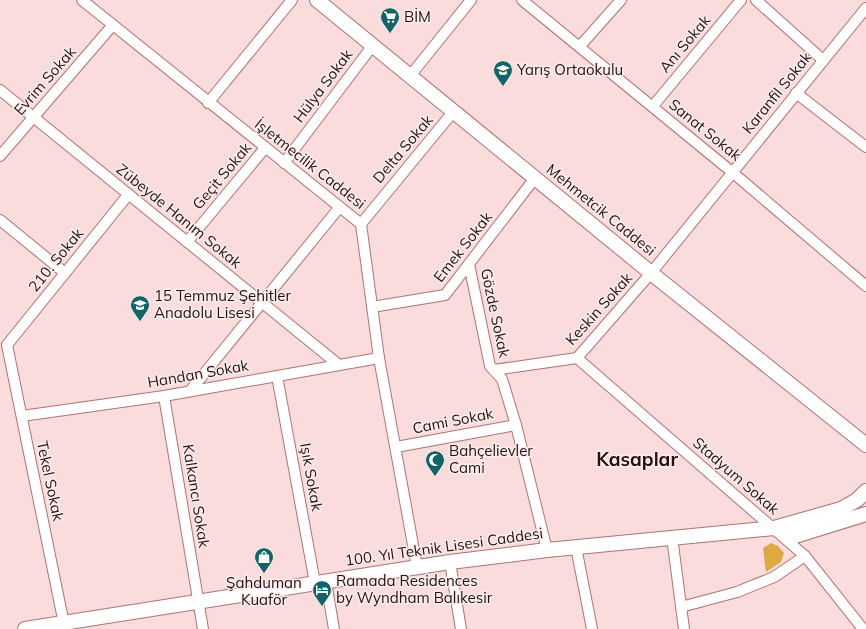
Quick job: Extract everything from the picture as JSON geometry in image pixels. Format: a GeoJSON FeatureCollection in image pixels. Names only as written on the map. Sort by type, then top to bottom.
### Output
{"type":"FeatureCollection","features":[{"type":"Feature","properties":{"kind":"main road","name":"Mehmetcik Caddesi"},"geometry":{"type":"LineString","coordinates":[[317,0],[651,273],[866,444]]}},
{"type":"Feature","properties":{"kind":"main road","name":"100. Yıl Teknik Lisesi Caddesi"},"geometry":{"type":"LineString","coordinates":[[25,629],[65,626],[199,601],[450,562],[547,550],[774,528],[841,509],[857,500],[866,491]]}},
{"type":"Feature","properties":{"kind":"main road","name":"100. Yıl Teknik Lisesi Caddesi"},"geometry":{"type":"LineString","coordinates":[[774,528],[795,536],[866,514]]}},
{"type":"Feature","properties":{"kind":"street","name":"İşletmecilik Caddesi"},"geometry":{"type":"LineString","coordinates":[[82,0],[112,26],[361,224],[379,358],[417,567]]}},
{"type":"Feature","properties":{"kind":"street"},"geometry":{"type":"LineString","coordinates":[[208,103],[292,0]]}},
{"type":"Feature","properties":{"kind":"street"},"geometry":{"type":"LineString","coordinates":[[410,76],[471,0]]}},
{"type":"Feature","properties":{"kind":"street","name":"Sanat Sokak"},"geometry":{"type":"LineString","coordinates":[[522,0],[653,106],[866,286]]}},
{"type":"Feature","properties":{"kind":"street"},"geometry":{"type":"LineString","coordinates":[[580,46],[621,0]]}},
{"type":"Feature","properties":{"kind":"street","name":"Anı Sokak"},"geometry":{"type":"LineString","coordinates":[[653,106],[741,0]]}},
{"type":"Feature","properties":{"kind":"street"},"geometry":{"type":"LineString","coordinates":[[756,0],[824,60]]}},
{"type":"Feature","properties":{"kind":"street","name":"Karanfil Sokak"},"geometry":{"type":"LineString","coordinates":[[651,273],[866,8]]}},
{"type":"Feature","properties":{"kind":"street","name":"Evrim Sokak"},"geometry":{"type":"LineString","coordinates":[[0,156],[112,26]]}},
{"type":"Feature","properties":{"kind":"street","name":"Hülya Sokak"},"geometry":{"type":"LineString","coordinates":[[284,163],[373,45]]}},
{"type":"Feature","properties":{"kind":"street","name":"Zübeyde Hanım Sokak"},"geometry":{"type":"LineString","coordinates":[[0,90],[339,365]]}},
{"type":"Feature","properties":{"kind":"street"},"geometry":{"type":"LineString","coordinates":[[796,93],[866,147]]}},
{"type":"Feature","properties":{"kind":"street","name":"Delta Sokak"},"geometry":{"type":"LineString","coordinates":[[361,224],[453,112]]}},
{"type":"Feature","properties":{"kind":"street","name":"Geçit Sokak"},"geometry":{"type":"LineString","coordinates":[[187,242],[265,148]]}},
{"type":"Feature","properties":{"kind":"street","name":"Emek Sokak"},"geometry":{"type":"LineString","coordinates":[[372,307],[445,295],[535,178]]}},
{"type":"Feature","properties":{"kind":"street","name":"210. Sokak"},"geometry":{"type":"LineString","coordinates":[[4,345],[128,195]]}},
{"type":"Feature","properties":{"kind":"street"},"geometry":{"type":"LineString","coordinates":[[190,391],[261,301],[339,208]]}},
{"type":"Feature","properties":{"kind":"street"},"geometry":{"type":"LineString","coordinates":[[0,220],[65,273]]}},
{"type":"Feature","properties":{"kind":"street","name":"Gözde Sokak"},"geometry":{"type":"LineString","coordinates":[[469,264],[490,366],[502,379],[516,425],[547,550]]}},
{"type":"Feature","properties":{"kind":"street","name":"Keskin Sokak"},"geometry":{"type":"LineString","coordinates":[[494,370],[577,358],[651,273]]}},
{"type":"Feature","properties":{"kind":"street","name":"Tekel Sokak"},"geometry":{"type":"LineString","coordinates":[[4,345],[22,416],[65,626]]}},
{"type":"Feature","properties":{"kind":"street","name":"Handan Sokak"},"geometry":{"type":"LineString","coordinates":[[22,416],[164,396],[379,358]]}},
{"type":"Feature","properties":{"kind":"street","name":"Stadyum Sokak"},"geometry":{"type":"LineString","coordinates":[[577,358],[805,556],[863,629]]}},
{"type":"Feature","properties":{"kind":"street","name":"Işık Sokak"},"geometry":{"type":"LineString","coordinates":[[277,376],[321,583],[334,629]]}},
{"type":"Feature","properties":{"kind":"street","name":"Kalkancı Sokak"},"geometry":{"type":"LineString","coordinates":[[164,396],[203,629]]}},
{"type":"Feature","properties":{"kind":"street","name":"Cami Sokak"},"geometry":{"type":"LineString","coordinates":[[396,447],[516,425]]}},
{"type":"Feature","properties":{"kind":"street"},"geometry":{"type":"LineString","coordinates":[[672,537],[684,629]]}},
{"type":"Feature","properties":{"kind":"street"},"geometry":{"type":"LineString","coordinates":[[576,547],[592,629]]}},
{"type":"Feature","properties":{"kind":"street"},"geometry":{"type":"LineString","coordinates":[[681,607],[737,592],[774,577],[805,556]]}},
{"type":"Feature","properties":{"kind":"street"},"geometry":{"type":"LineString","coordinates":[[450,562],[461,629]]}},
{"type":"Feature","properties":{"kind":"shaded area"},"geometry":{"type":"Polygon","coordinates":[[[771,543],[778,546],[784,553],[781,562],[766,572],[763,548],[771,543]]]}},
{"type":"Feature","properties":{"kind":"place","name":"BİM"},"geometry":{"type":"Point","coordinates":[390,34]}},
{"type":"Feature","properties":{"kind":"place","name":"Yarış Ortaokulu"},"geometry":{"type":"Point","coordinates":[503,87]}},
{"type":"Feature","properties":{"kind":"place","name":"15 Temmuz Şehitler Anadolu Lisesi"},"geometry":{"type":"Point","coordinates":[140,322]}},
{"type":"Feature","properties":{"kind":"place","name":"Bahçelievler Cami"},"geometry":{"type":"Point","coordinates":[435,477]}},
{"type":"Feature","properties":{"kind":"place","name":"Şahduman Kuaför"},"geometry":{"type":"Point","coordinates":[264,574]}},
{"type":"Feature","properties":{"kind":"place","name":"Ramada Residences by Wyndham Balıkesir"},"geometry":{"type":"Point","coordinates":[322,607]}},
{"type":"Feature","properties":{"kind":"district","name":"Kasaplar"},"geometry":{"type":"Point","coordinates":[637,459]}}]}
